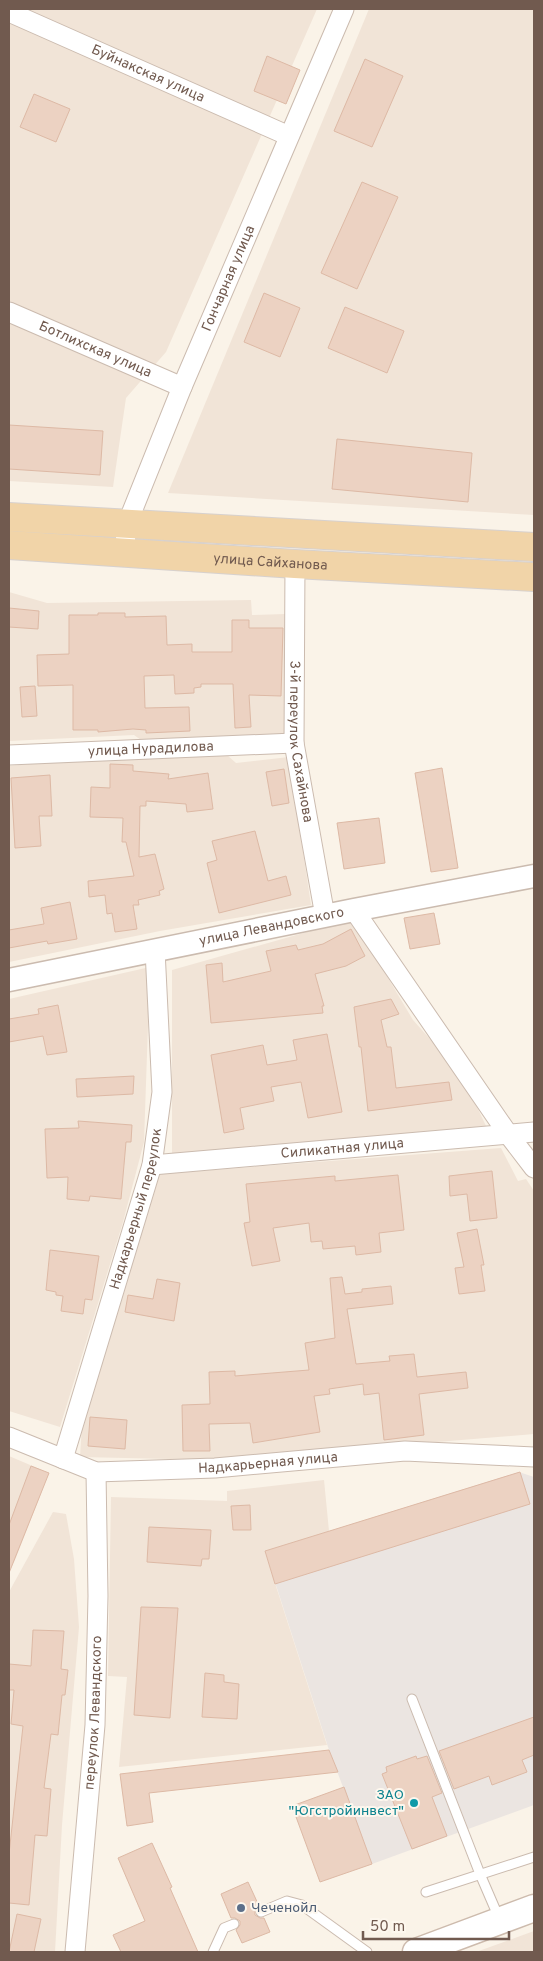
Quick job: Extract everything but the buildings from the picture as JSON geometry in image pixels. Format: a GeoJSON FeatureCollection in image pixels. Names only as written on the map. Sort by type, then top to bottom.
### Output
{"type":"FeatureCollection","features":[{"type":"Feature","properties":{"kind":"main road","name":"улица Сайханова"},"geometry":{"type":"LineString","coordinates":[[9,517],[534,547]]}},
{"type":"Feature","properties":{"kind":"main road","name":"улица Сайханова"},"geometry":{"type":"LineString","coordinates":[[9,545],[295,564],[534,577]]}},
{"type":"Feature","properties":{"kind":"main road"},"geometry":{"type":"LineString","coordinates":[[416,1952],[534,1908]]}},
{"type":"Feature","properties":{"kind":"street","name":"Гончарная улица"},"geometry":{"type":"LineString","coordinates":[[124,553],[127,524],[182,387],[344,9]]}},
{"type":"Feature","properties":{"kind":"street","name":"Буйнакская улица"},"geometry":{"type":"LineString","coordinates":[[9,12],[289,136]]}},
{"type":"Feature","properties":{"kind":"street","name":"Ботлихская улица"},"geometry":{"type":"LineString","coordinates":[[9,312],[182,387]]}},
{"type":"Feature","properties":{"kind":"street","name":"3-й переулок Сахайнова"},"geometry":{"type":"LineString","coordinates":[[295,564],[294,743],[325,916]]}},
{"type":"Feature","properties":{"kind":"street","name":"улица Нурадилова"},"geometry":{"type":"LineString","coordinates":[[9,755],[294,743]]}},
{"type":"Feature","properties":{"kind":"street","name":"улица Левандовского"},"geometry":{"type":"LineString","coordinates":[[9,980],[354,910],[534,876]]}},
{"type":"Feature","properties":{"kind":"street"},"geometry":{"type":"LineString","coordinates":[[354,910],[508,1134],[534,1168]]}},
{"type":"Feature","properties":{"kind":"street","name":"Надкарьерный переулок"},"geometry":{"type":"LineString","coordinates":[[63,1459],[152,1165],[162,1092],[155,950]]}},
{"type":"Feature","properties":{"kind":"street","name":"Силикатная улица"},"geometry":{"type":"LineString","coordinates":[[152,1165],[534,1132]]}},
{"type":"Feature","properties":{"kind":"street","name":"Надкарьерная улица"},"geometry":{"type":"LineString","coordinates":[[9,1437],[96,1472],[215,1468],[405,1451],[534,1457]]}},
{"type":"Feature","properties":{"kind":"street","name":"переулок Левандского"},"geometry":{"type":"LineString","coordinates":[[75,1952],[95,1725],[98,1596],[96,1472]]}},
{"type":"Feature","properties":{"kind":"lane"},"geometry":{"type":"LineString","coordinates":[[412,1699],[500,1921]]}},
{"type":"Feature","properties":{"kind":"lane"},"geometry":{"type":"LineString","coordinates":[[426,1892],[534,1857]]}},
{"type":"Feature","properties":{"kind":"lane"},"geometry":{"type":"LineString","coordinates":[[261,1912],[287,1901],[302,1905],[367,1952]]}},
{"type":"Feature","properties":{"kind":"lane"},"geometry":{"type":"LineString","coordinates":[[213,1952],[224,1928],[234,1924]]}},
{"type":"Feature","properties":{"kind":"shaded area"},"geometry":{"type":"Polygon","coordinates":[[[9,9],[317,9],[166,352],[126,398],[113,487],[9,481],[9,9]]]}},
{"type":"Feature","properties":{"kind":"shaded area"},"geometry":{"type":"Polygon","coordinates":[[[369,9],[534,9],[534,515],[168,493],[369,9]]]}},
{"type":"Feature","properties":{"kind":"shaded area"},"geometry":{"type":"Polygon","coordinates":[[[9,592],[47,603],[251,600],[252,615],[285,614],[285,736],[141,740],[134,735],[9,741],[9,592]]]}},
{"type":"Feature","properties":{"kind":"shaded area"},"geometry":{"type":"Polygon","coordinates":[[[227,755],[236,763],[289,757],[311,905],[160,931],[9,962],[9,766],[58,761],[227,755]]]}},
{"type":"Feature","properties":{"kind":"shaded area"},"geometry":{"type":"Polygon","coordinates":[[[353,919],[413,1020],[462,1075],[486,1126],[172,1154],[172,970],[353,919]]]}},
{"type":"Feature","properties":{"kind":"shaded area"},"geometry":{"type":"Polygon","coordinates":[[[150,967],[144,1142],[123,1222],[60,1427],[9,1411],[9,999],[150,967]]]}},
{"type":"Feature","properties":{"kind":"shaded area"},"geometry":{"type":"Polygon","coordinates":[[[501,1148],[518,1181],[526,1179],[534,1191],[534,1434],[216,1460],[80,1457],[83,1407],[160,1174],[501,1148]]]}},
{"type":"Feature","properties":{"kind":"shaded area"},"geometry":{"type":"Polygon","coordinates":[[[9,1456],[49,1473],[9,1572],[9,1456]]]}},
{"type":"Feature","properties":{"kind":"shaded area"},"geometry":{"type":"Polygon","coordinates":[[[519,1472],[534,1477],[534,1805],[372,1864],[329,1750],[265,1551],[519,1472]]]}},
{"type":"Feature","properties":{"kind":"shaded area"},"geometry":{"type":"Polygon","coordinates":[[[324,1480],[329,1531],[265,1552],[327,1745],[119,1767],[127,1677],[108,1676],[111,1497],[227,1501],[227,1491],[324,1480]]]}},
{"type":"Feature","properties":{"kind":"shaded area"},"geometry":{"type":"Polygon","coordinates":[[[53,1512],[66,1514],[74,1559],[79,1627],[62,1825],[55,1952],[9,1952],[9,1592],[53,1512]]]}},
{"type":"Feature","properties":{"kind":"shaded area"},"geometry":{"type":"Polygon","coordinates":[[[534,1931],[534,1952],[476,1952],[534,1931]]]}},
{"type":"Feature","properties":{"kind":"place","name":"ЗАО \"Югстройинвест\""},"geometry":{"type":"Point","coordinates":[414,1803]}},
{"type":"Feature","properties":{"kind":"place","name":"Чеченойл"},"geometry":{"type":"Point","coordinates":[241,1908]}}]}
